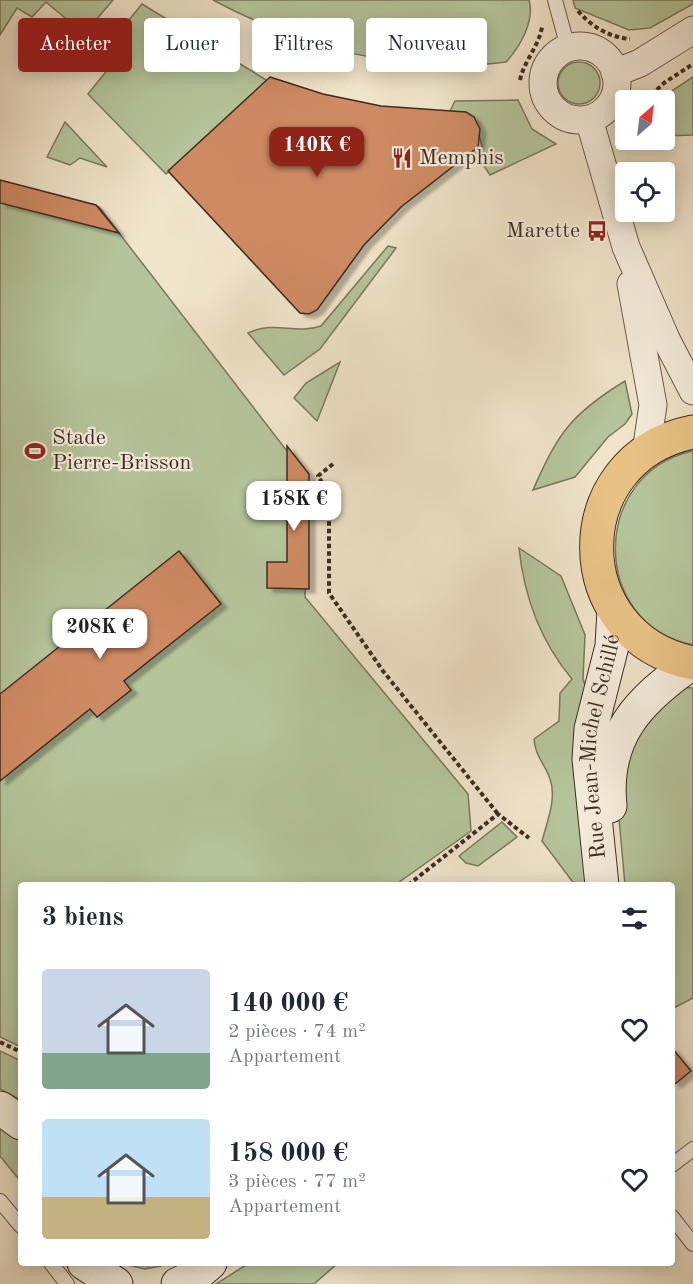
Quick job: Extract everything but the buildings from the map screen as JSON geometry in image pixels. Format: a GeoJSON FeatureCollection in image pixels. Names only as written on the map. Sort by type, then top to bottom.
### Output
{"type":"FeatureCollection","features":[{"type":"Feature","properties":{"kind":"main road"},"geometry":{"type":"LineString","coordinates":[[693,432],[669,439],[645,452],[627,467],[613,486],[598,523],[596,547],[598,571],[614,610],[641,640],[662,653],[693,663]]}},
{"type":"Feature","properties":{"kind":"main road","name":"Rue Jean-Michel Schillé"},"geometry":{"type":"LineString","coordinates":[[602,882],[589,759],[593,721],[612,646],[614,610]]}},
{"type":"Feature","properties":{"kind":"main road","name":"Rue Jean-Michel Schillé"},"geometry":{"type":"LineString","coordinates":[[619,882],[609,785],[616,742],[625,726],[646,700],[693,663]]}},
{"type":"Feature","properties":{"kind":"main road"},"geometry":{"type":"LineString","coordinates":[[0,1107],[18,1115]]}},
{"type":"Feature","properties":{"kind":"main road"},"geometry":{"type":"LineString","coordinates":[[0,1107],[18,1121]]}},
{"type":"Feature","properties":{"kind":"main road"},"geometry":{"type":"LineString","coordinates":[[88,1266],[114,1284]]}},
{"type":"Feature","properties":{"kind":"street"},"geometry":{"type":"LineString","coordinates":[[615,73],[640,63],[693,30]]}},
{"type":"Feature","properties":{"kind":"street"},"geometry":{"type":"LineString","coordinates":[[584,46],[594,49],[607,58],[615,73],[616,88],[611,103],[589,119],[573,119],[558,113],[547,101],[543,91],[544,75],[548,64],[558,53],[568,48],[584,46]]}},
{"type":"Feature","properties":{"kind":"street"},"geometry":{"type":"LineString","coordinates":[[589,119],[626,247],[652,392],[653,415],[645,452]]}},
{"type":"Feature","properties":{"kind":"street"},"geometry":{"type":"LineString","coordinates":[[626,247],[676,360],[693,391]]}},
{"type":"Feature","properties":{"kind":"lane"},"geometry":{"type":"LineString","coordinates":[[555,2],[568,48]]}},
{"type":"Feature","properties":{"kind":"lane"},"geometry":{"type":"LineString","coordinates":[[675,1163],[693,1149]]}},
{"type":"Feature","properties":{"kind":"lane"},"geometry":{"type":"LineString","coordinates":[[0,1201],[18,1222]]}},
{"type":"Feature","properties":{"kind":"lane"},"geometry":{"type":"LineString","coordinates":[[675,1221],[693,1244]]}},
{"type":"Feature","properties":{"kind":"lane"},"geometry":{"type":"LineString","coordinates":[[54,1266],[68,1284]]}},
{"type":"Feature","properties":{"kind":"path"},"geometry":{"type":"LineString","coordinates":[[520,80],[526,60],[541,36],[543,25],[538,9],[555,2],[570,3],[590,26],[616,37],[637,38]]}},
{"type":"Feature","properties":{"kind":"path"},"geometry":{"type":"LineString","coordinates":[[657,90],[693,64]]}},
{"type":"Feature","properties":{"kind":"path"},"geometry":{"type":"LineString","coordinates":[[333,464],[318,476],[329,494],[328,593],[383,671],[498,814],[529,838]]}},
{"type":"Feature","properties":{"kind":"path"},"geometry":{"type":"LineString","coordinates":[[412,882],[498,814]]}},
{"type":"Feature","properties":{"kind":"path"},"geometry":{"type":"LineString","coordinates":[[0,1042],[18,1051]]}},
{"type":"Feature","properties":{"kind":"green space"},"geometry":{"type":"Polygon","coordinates":[[[0,0],[113,0],[98,18],[65,18],[46,2],[32,17],[17,8],[0,35],[0,0]]]}},
{"type":"Feature","properties":{"kind":"green space"},"geometry":{"type":"Polygon","coordinates":[[[213,0],[529,0],[530,8],[525,33],[506,62],[487,64],[487,18],[366,18],[366,56],[354,54],[354,18],[252,19],[213,0]]]}},
{"type":"Feature","properties":{"kind":"green space"},"geometry":{"type":"Polygon","coordinates":[[[573,0],[693,0],[693,4],[650,28],[629,30],[575,8],[573,0]]]}},
{"type":"Feature","properties":{"kind":"green space"},"geometry":{"type":"Polygon","coordinates":[[[142,4],[165,18],[144,18],[144,72],[240,72],[240,64],[268,81],[166,174],[88,94],[106,72],[132,72],[131,18],[142,4]]]}},
{"type":"Feature","properties":{"kind":"green space"},"geometry":{"type":"Polygon","coordinates":[[[579,62],[594,68],[600,83],[594,98],[579,104],[564,98],[558,83],[564,68],[579,62]]]}},
{"type":"Feature","properties":{"kind":"green space"},"geometry":{"type":"Polygon","coordinates":[[[693,77],[693,135],[675,136],[673,90],[693,77]]]}},
{"type":"Feature","properties":{"kind":"green space"},"geometry":{"type":"Polygon","coordinates":[[[518,100],[532,129],[556,144],[490,175],[478,157],[482,146],[476,125],[449,113],[455,101],[518,100]]]}},
{"type":"Feature","properties":{"kind":"green space"},"geometry":{"type":"Polygon","coordinates":[[[65,122],[107,167],[80,158],[70,165],[47,157],[65,122]]]}},
{"type":"Feature","properties":{"kind":"green space"},"geometry":{"type":"Polygon","coordinates":[[[0,181],[99,207],[307,477],[305,597],[468,794],[471,831],[399,882],[18,882],[18,1046],[0,1037],[0,181]]]}},
{"type":"Feature","properties":{"kind":"green space"},"geometry":{"type":"Polygon","coordinates":[[[388,246],[396,248],[320,349],[284,375],[248,333],[258,329],[276,327],[302,329],[321,326],[388,246]]]}},
{"type":"Feature","properties":{"kind":"green space"},"geometry":{"type":"Polygon","coordinates":[[[340,362],[317,421],[294,398],[306,383],[340,362]]]}},
{"type":"Feature","properties":{"kind":"green space"},"geometry":{"type":"Polygon","coordinates":[[[625,381],[632,414],[625,424],[608,437],[575,477],[533,490],[550,454],[568,427],[591,404],[625,381]]]}},
{"type":"Feature","properties":{"kind":"green space"},"geometry":{"type":"Polygon","coordinates":[[[693,451],[693,645],[659,632],[635,609],[620,580],[615,548],[620,517],[635,488],[659,465],[693,451]]]}},
{"type":"Feature","properties":{"kind":"green space"},"geometry":{"type":"Polygon","coordinates":[[[519,548],[561,576],[585,635],[583,679],[586,688],[589,882],[573,882],[542,841],[550,810],[552,786],[536,750],[534,739],[559,721],[560,693],[572,679],[551,650],[543,634],[530,601],[519,548]]]}},
{"type":"Feature","properties":{"kind":"green space"},"geometry":{"type":"Polygon","coordinates":[[[680,687],[693,688],[693,998],[675,1007],[675,882],[625,882],[619,818],[630,743],[680,687]]]}},
{"type":"Feature","properties":{"kind":"green space"},"geometry":{"type":"Polygon","coordinates":[[[502,822],[517,837],[478,866],[466,863],[459,856],[502,822]]]}},
{"type":"Feature","properties":{"kind":"green space"},"geometry":{"type":"Polygon","coordinates":[[[0,1051],[18,1060],[18,1098],[0,1089],[0,1051]]]}},
{"type":"Feature","properties":{"kind":"green space"},"geometry":{"type":"Polygon","coordinates":[[[0,1122],[18,1135],[18,1178],[0,1156],[0,1122]]]}},
{"type":"Feature","properties":{"kind":"green space"},"geometry":{"type":"Polygon","coordinates":[[[132,1266],[160,1266],[145,1269],[132,1266]]]}},
{"type":"Feature","properties":{"kind":"green space"},"geometry":{"type":"Polygon","coordinates":[[[244,1266],[335,1266],[314,1284],[216,1284],[244,1266]]]}},
{"type":"Feature","properties":{"kind":"place","name":"Memphis"},"geometry":{"type":"Point","coordinates":[402,158]}},
{"type":"Feature","properties":{"kind":"place","name":"Marette"},"geometry":{"type":"Point","coordinates":[597,231]}},
{"type":"Feature","properties":{"kind":"place","name":"Stade Pierre-Brisson"},"geometry":{"type":"Point","coordinates":[35,451]}}]}
